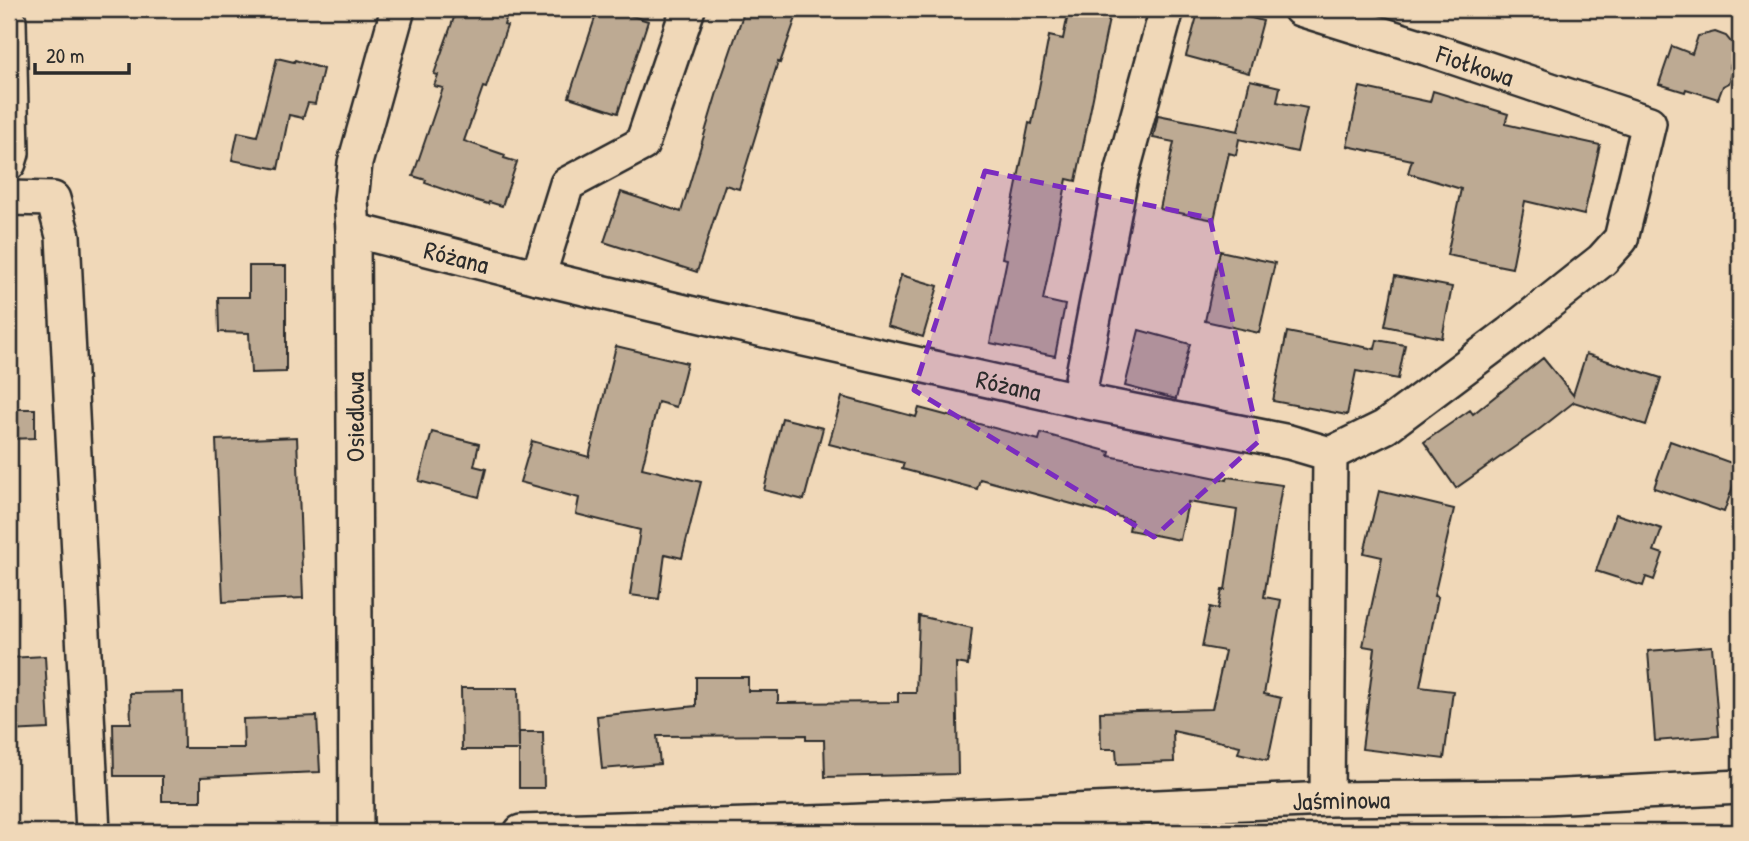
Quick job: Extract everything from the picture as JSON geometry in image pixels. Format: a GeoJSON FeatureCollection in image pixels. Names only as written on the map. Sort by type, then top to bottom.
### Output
{"type":"FeatureCollection","features":[{"type":"Feature","properties":{"kind":"street","name":"Osiedlowa"},"geometry":{"type":"LineString","coordinates":[[356,832],[351,200],[355,163],[398,9]]}},
{"type":"Feature","properties":{"kind":"street"},"geometry":{"type":"LineString","coordinates":[[538,277],[567,184],[642,144],[688,9]]}},
{"type":"Feature","properties":{"kind":"street"},"geometry":{"type":"LineString","coordinates":[[1078,400],[1121,177],[1167,9]]}},
{"type":"Feature","properties":{"kind":"street","name":"Fiołkowa"},"geometry":{"type":"LineString","coordinates":[[1300,9],[1426,48],[1649,124],[1620,240],[1602,260],[1385,427],[1330,454]]}},
{"type":"Feature","properties":{"kind":"street"},"geometry":{"type":"LineString","coordinates":[[9,21],[12,153],[9,163]]}},
{"type":"Feature","properties":{"kind":"street"},"geometry":{"type":"LineString","coordinates":[[9,198],[53,199],[63,236],[93,832]]}},
{"type":"Feature","properties":{"kind":"street","name":"Różana"},"geometry":{"type":"LineString","coordinates":[[353,230],[710,318],[1078,400],[1289,442],[1330,454]]}},
{"type":"Feature","properties":{"kind":"street"},"geometry":{"type":"LineString","coordinates":[[1327,799],[1330,454]]}},
{"type":"Feature","properties":{"kind":"street","name":"Jaśminowa"},"geometry":{"type":"LineString","coordinates":[[521,832],[841,822],[1327,799],[1545,797],[1740,787]]}},
{"type":"Feature","properties":{"kind":"highlighted area"},"geometry":{"type":"Polygon","coordinates":[[[985,171],[1210,218],[1259,441],[1154,537],[914,390],[985,171]]]}},
{"type":"Feature","properties":{"kind":"building"},"geometry":{"type":"Polygon","coordinates":[[[457,9],[509,9],[504,25],[507,26],[486,88],[483,87],[464,141],[517,162],[502,206],[471,199],[413,176],[443,88],[434,86],[438,75],[434,74],[457,9]]]}},
{"type":"Feature","properties":{"kind":"building"},"geometry":{"type":"Polygon","coordinates":[[[598,9],[610,9],[648,21],[618,113],[569,97],[598,9]]]}},
{"type":"Feature","properties":{"kind":"building"},"geometry":{"type":"Polygon","coordinates":[[[745,9],[799,9],[780,63],[778,62],[739,189],[725,185],[697,272],[604,242],[621,192],[681,212],[745,9]]]}},
{"type":"Feature","properties":{"kind":"building"},"geometry":{"type":"Polygon","coordinates":[[[1069,9],[1111,9],[1076,181],[1067,179],[1043,300],[1065,305],[1055,356],[990,343],[1007,259],[1002,258],[1049,36],[1063,39],[1069,9]]]}},
{"type":"Feature","properties":{"kind":"building"},"geometry":{"type":"Polygon","coordinates":[[[1199,9],[1217,9],[1263,21],[1249,73],[1186,56],[1199,9]]]}},
{"type":"Feature","properties":{"kind":"building"},"geometry":{"type":"Polygon","coordinates":[[[1715,32],[1726,36],[1736,48],[1730,67],[1732,73],[1729,83],[1723,86],[1718,99],[1659,84],[1672,46],[1692,54],[1698,36],[1715,32]]]}},
{"type":"Feature","properties":{"kind":"building"},"geometry":{"type":"Polygon","coordinates":[[[277,58],[295,60],[323,69],[315,104],[308,103],[303,118],[289,115],[278,169],[232,160],[238,132],[257,136],[277,58]]]}},
{"type":"Feature","properties":{"kind":"building"},"geometry":{"type":"Polygon","coordinates":[[[1250,80],[1280,87],[1277,102],[1307,108],[1297,152],[1239,139],[1236,155],[1229,153],[1214,220],[1160,209],[1174,142],[1153,138],[1158,115],[1238,131],[1250,80]]]}},
{"type":"Feature","properties":{"kind":"building"},"geometry":{"type":"Polygon","coordinates":[[[1360,87],[1430,102],[1433,91],[1508,114],[1505,124],[1600,145],[1584,215],[1525,201],[1512,268],[1447,255],[1461,189],[1408,173],[1412,160],[1347,146],[1360,87]]]}},
{"type":"Feature","properties":{"kind":"building"},"geometry":{"type":"Polygon","coordinates":[[[1220,251],[1275,263],[1259,333],[1205,321],[1220,251]]]}},
{"type":"Feature","properties":{"kind":"building"},"geometry":{"type":"Polygon","coordinates":[[[249,266],[286,266],[286,372],[251,373],[249,333],[219,332],[218,297],[249,297],[249,266]]]}},
{"type":"Feature","properties":{"kind":"building"},"geometry":{"type":"Polygon","coordinates":[[[901,275],[938,286],[923,337],[887,326],[901,275]]]}},
{"type":"Feature","properties":{"kind":"building"},"geometry":{"type":"Polygon","coordinates":[[[1395,276],[1452,287],[1442,338],[1385,326],[1395,276]]]}},
{"type":"Feature","properties":{"kind":"building"},"geometry":{"type":"Polygon","coordinates":[[[1139,330],[1190,344],[1176,399],[1125,386],[1139,330]]]}},
{"type":"Feature","properties":{"kind":"building"},"geometry":{"type":"Polygon","coordinates":[[[1287,332],[1375,349],[1377,340],[1405,345],[1398,379],[1356,371],[1347,415],[1273,401],[1287,332]]]}},
{"type":"Feature","properties":{"kind":"building"},"geometry":{"type":"Polygon","coordinates":[[[616,346],[687,363],[676,407],[658,402],[642,468],[701,482],[682,558],[665,554],[659,599],[630,595],[640,530],[576,514],[579,498],[520,482],[532,441],[589,457],[616,346]]]}},
{"type":"Feature","properties":{"kind":"building"},"geometry":{"type":"Polygon","coordinates":[[[1586,354],[1661,378],[1646,425],[1574,402],[1456,488],[1424,442],[1470,410],[1473,414],[1543,358],[1573,395],[1586,354]]]}},
{"type":"Feature","properties":{"kind":"building"},"geometry":{"type":"Polygon","coordinates":[[[842,397],[916,417],[919,408],[1039,440],[1041,433],[1110,452],[1109,456],[1227,480],[1228,477],[1282,485],[1264,597],[1281,600],[1264,694],[1281,698],[1268,760],[1238,753],[1240,746],[1173,731],[1174,762],[1117,764],[1116,749],[1101,749],[1100,712],[1212,709],[1225,651],[1202,647],[1210,607],[1218,609],[1222,590],[1225,590],[1237,510],[1188,502],[1180,540],[1129,530],[1131,520],[980,479],[977,489],[902,469],[904,463],[829,444],[842,397]]]}},
{"type":"Feature","properties":{"kind":"building"},"geometry":{"type":"Polygon","coordinates":[[[9,409],[35,409],[35,438],[9,439],[9,409]]]}},
{"type":"Feature","properties":{"kind":"building"},"geometry":{"type":"Polygon","coordinates":[[[782,418],[823,428],[804,500],[764,490],[782,418]]]}},
{"type":"Feature","properties":{"kind":"building"},"geometry":{"type":"Polygon","coordinates":[[[432,432],[479,444],[474,466],[486,469],[479,497],[419,481],[432,432]]]}},
{"type":"Feature","properties":{"kind":"building"},"geometry":{"type":"Polygon","coordinates":[[[297,437],[303,598],[223,602],[216,440],[297,437]]]}},
{"type":"Feature","properties":{"kind":"building"},"geometry":{"type":"Polygon","coordinates":[[[1670,441],[1740,466],[1724,512],[1654,488],[1670,441]]]}},
{"type":"Feature","properties":{"kind":"building"},"geometry":{"type":"Polygon","coordinates":[[[1379,491],[1454,509],[1434,596],[1438,597],[1420,687],[1453,691],[1444,759],[1362,749],[1375,648],[1363,646],[1382,557],[1364,553],[1379,491]]]}},
{"type":"Feature","properties":{"kind":"building"},"geometry":{"type":"Polygon","coordinates":[[[1616,514],[1662,529],[1654,551],[1663,554],[1654,580],[1646,577],[1643,586],[1596,571],[1616,514]]]}},
{"type":"Feature","properties":{"kind":"building"},"geometry":{"type":"Polygon","coordinates":[[[919,616],[972,628],[968,665],[956,663],[958,774],[825,777],[824,740],[806,740],[806,735],[657,736],[660,764],[602,769],[597,716],[696,706],[696,677],[748,677],[748,691],[778,691],[778,703],[898,702],[898,693],[916,693],[919,616]]]}},
{"type":"Feature","properties":{"kind":"building"},"geometry":{"type":"Polygon","coordinates":[[[1712,646],[1719,736],[1655,741],[1648,651],[1712,646]]]}},
{"type":"Feature","properties":{"kind":"building"},"geometry":{"type":"Polygon","coordinates":[[[45,656],[49,729],[9,731],[9,658],[45,656]]]}},
{"type":"Feature","properties":{"kind":"building"},"geometry":{"type":"Polygon","coordinates":[[[461,688],[518,688],[519,748],[519,732],[543,732],[544,788],[519,788],[519,750],[462,750],[461,688]]]}},
{"type":"Feature","properties":{"kind":"building"},"geometry":{"type":"Polygon","coordinates":[[[183,692],[184,748],[244,748],[243,719],[317,716],[320,772],[201,777],[201,801],[162,801],[162,776],[114,776],[113,723],[131,723],[130,693],[183,692]]]}}]}
